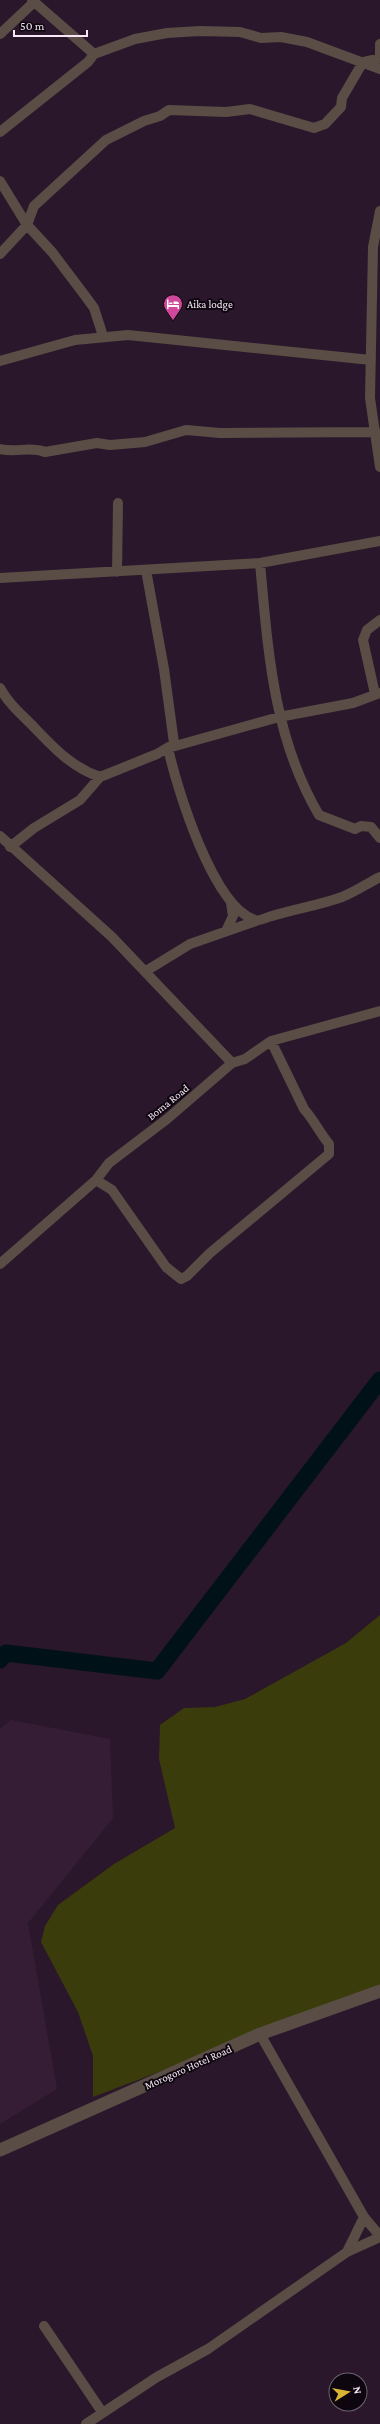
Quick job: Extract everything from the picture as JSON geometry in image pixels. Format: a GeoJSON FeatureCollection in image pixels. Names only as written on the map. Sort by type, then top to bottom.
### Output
{"type":"FeatureCollection","features":[{"type":"Feature","properties":{"kind":"street"},"geometry":{"type":"LineString","coordinates":[[0,34],[33,2],[94,54]]}},
{"type":"Feature","properties":{"kind":"street"},"geometry":{"type":"LineString","coordinates":[[0,132],[88,62],[94,54],[144,36],[200,31],[240,32],[261,38],[281,37],[307,42],[380,69]]}},
{"type":"Feature","properties":{"kind":"street"},"geometry":{"type":"LineString","coordinates":[[0,254],[27,225],[34,206],[106,140],[160,116],[169,110],[226,112],[250,109],[314,128],[321,127],[341,107],[342,98],[363,62],[380,58],[380,44]]}},
{"type":"Feature","properties":{"kind":"street"},"geometry":{"type":"LineString","coordinates":[[0,181],[8,190],[27,225],[94,308],[103,336]]}},
{"type":"Feature","properties":{"kind":"street"},"geometry":{"type":"LineString","coordinates":[[380,210],[373,247],[376,295],[371,360],[370,398],[376,408],[376,432],[380,467]]}},
{"type":"Feature","properties":{"kind":"street"},"geometry":{"type":"LineString","coordinates":[[0,361],[75,340],[103,336],[136,336],[371,360]]}},
{"type":"Feature","properties":{"kind":"street"},"geometry":{"type":"LineString","coordinates":[[0,449],[14,452],[36,449],[45,452],[97,443],[131,444],[186,430],[227,434],[376,432]]}},
{"type":"Feature","properties":{"kind":"street"},"geometry":{"type":"LineString","coordinates":[[118,503],[118,572]]}},
{"type":"Feature","properties":{"kind":"street"},"geometry":{"type":"LineString","coordinates":[[0,578],[260,563],[380,541]]}},
{"type":"Feature","properties":{"kind":"street"},"geometry":{"type":"LineString","coordinates":[[260,563],[269,662],[279,717],[293,760],[319,815],[355,829],[361,826],[371,827],[380,838]]}},
{"type":"Feature","properties":{"kind":"street"},"geometry":{"type":"LineString","coordinates":[[146,570],[164,669],[173,771],[194,831],[214,878],[231,902],[244,915],[256,921]]}},
{"type":"Feature","properties":{"kind":"street"},"geometry":{"type":"LineString","coordinates":[[10,847],[34,828],[80,800],[100,777],[157,754],[171,746],[279,717],[353,703],[377,694],[363,640],[367,630],[380,620]]}},
{"type":"Feature","properties":{"kind":"street"},"geometry":{"type":"LineString","coordinates":[[0,688],[18,713],[66,760],[84,771],[100,777]]}},
{"type":"Feature","properties":{"kind":"street"},"geometry":{"type":"LineString","coordinates":[[0,836],[10,847],[80,906],[146,971],[232,1063]]}},
{"type":"Feature","properties":{"kind":"street"},"geometry":{"type":"LineString","coordinates":[[146,971],[190,944],[256,921],[343,896],[380,877]]}},
{"type":"Feature","properties":{"kind":"street"},"geometry":{"type":"LineString","coordinates":[[226,931],[233,916],[231,902]]}},
{"type":"Feature","properties":{"kind":"street","name":"Boma Road"},"geometry":{"type":"LineString","coordinates":[[0,1264],[96,1180],[109,1163],[192,1099],[232,1063],[245,1059],[271,1041],[380,1011]]}},
{"type":"Feature","properties":{"kind":"street"},"geometry":{"type":"LineString","coordinates":[[96,1180],[112,1190],[166,1267],[181,1279],[187,1276],[210,1252],[329,1154],[329,1144],[318,1131],[312,1117],[304,1108],[271,1041]]}},
{"type":"Feature","properties":{"kind":"street","name":"Morogoro Hotel Road"},"geometry":{"type":"LineString","coordinates":[[0,2150],[260,2034],[380,1991]]}},
{"type":"Feature","properties":{"kind":"street"},"geometry":{"type":"LineString","coordinates":[[86,2424],[157,2377],[208,2349],[348,2252],[380,2237],[364,2218],[260,2034]]}},
{"type":"Feature","properties":{"kind":"street"},"geometry":{"type":"LineString","coordinates":[[348,2252],[364,2218]]}},
{"type":"Feature","properties":{"kind":"street"},"geometry":{"type":"LineString","coordinates":[[44,2326],[102,2412]]}},
{"type":"Feature","properties":{"kind":"shaded area"},"geometry":{"type":"Polygon","coordinates":[[[380,1615],[380,1988],[93,2097],[93,2056],[78,2012],[41,1942],[45,1926],[58,1905],[114,1864],[175,1828],[159,1759],[160,1725],[184,1708],[215,1707],[245,1699],[346,1643],[380,1615]]]}},
{"type":"Feature","properties":{"kind":"shaded area"},"geometry":{"type":"Polygon","coordinates":[[[11,1720],[110,1739],[113,1818],[28,1923],[57,2089],[0,2124],[0,1729],[11,1720]]]}},
{"type":"Feature","properties":{"kind":"waterway"},"geometry":{"type":"LineString","coordinates":[[0,1660],[6,1653],[157,1671],[380,1380]]}},
{"type":"Feature","properties":{"kind":"place","name":"Aika lodge"},"geometry":{"type":"Point","coordinates":[173,321]}}]}
